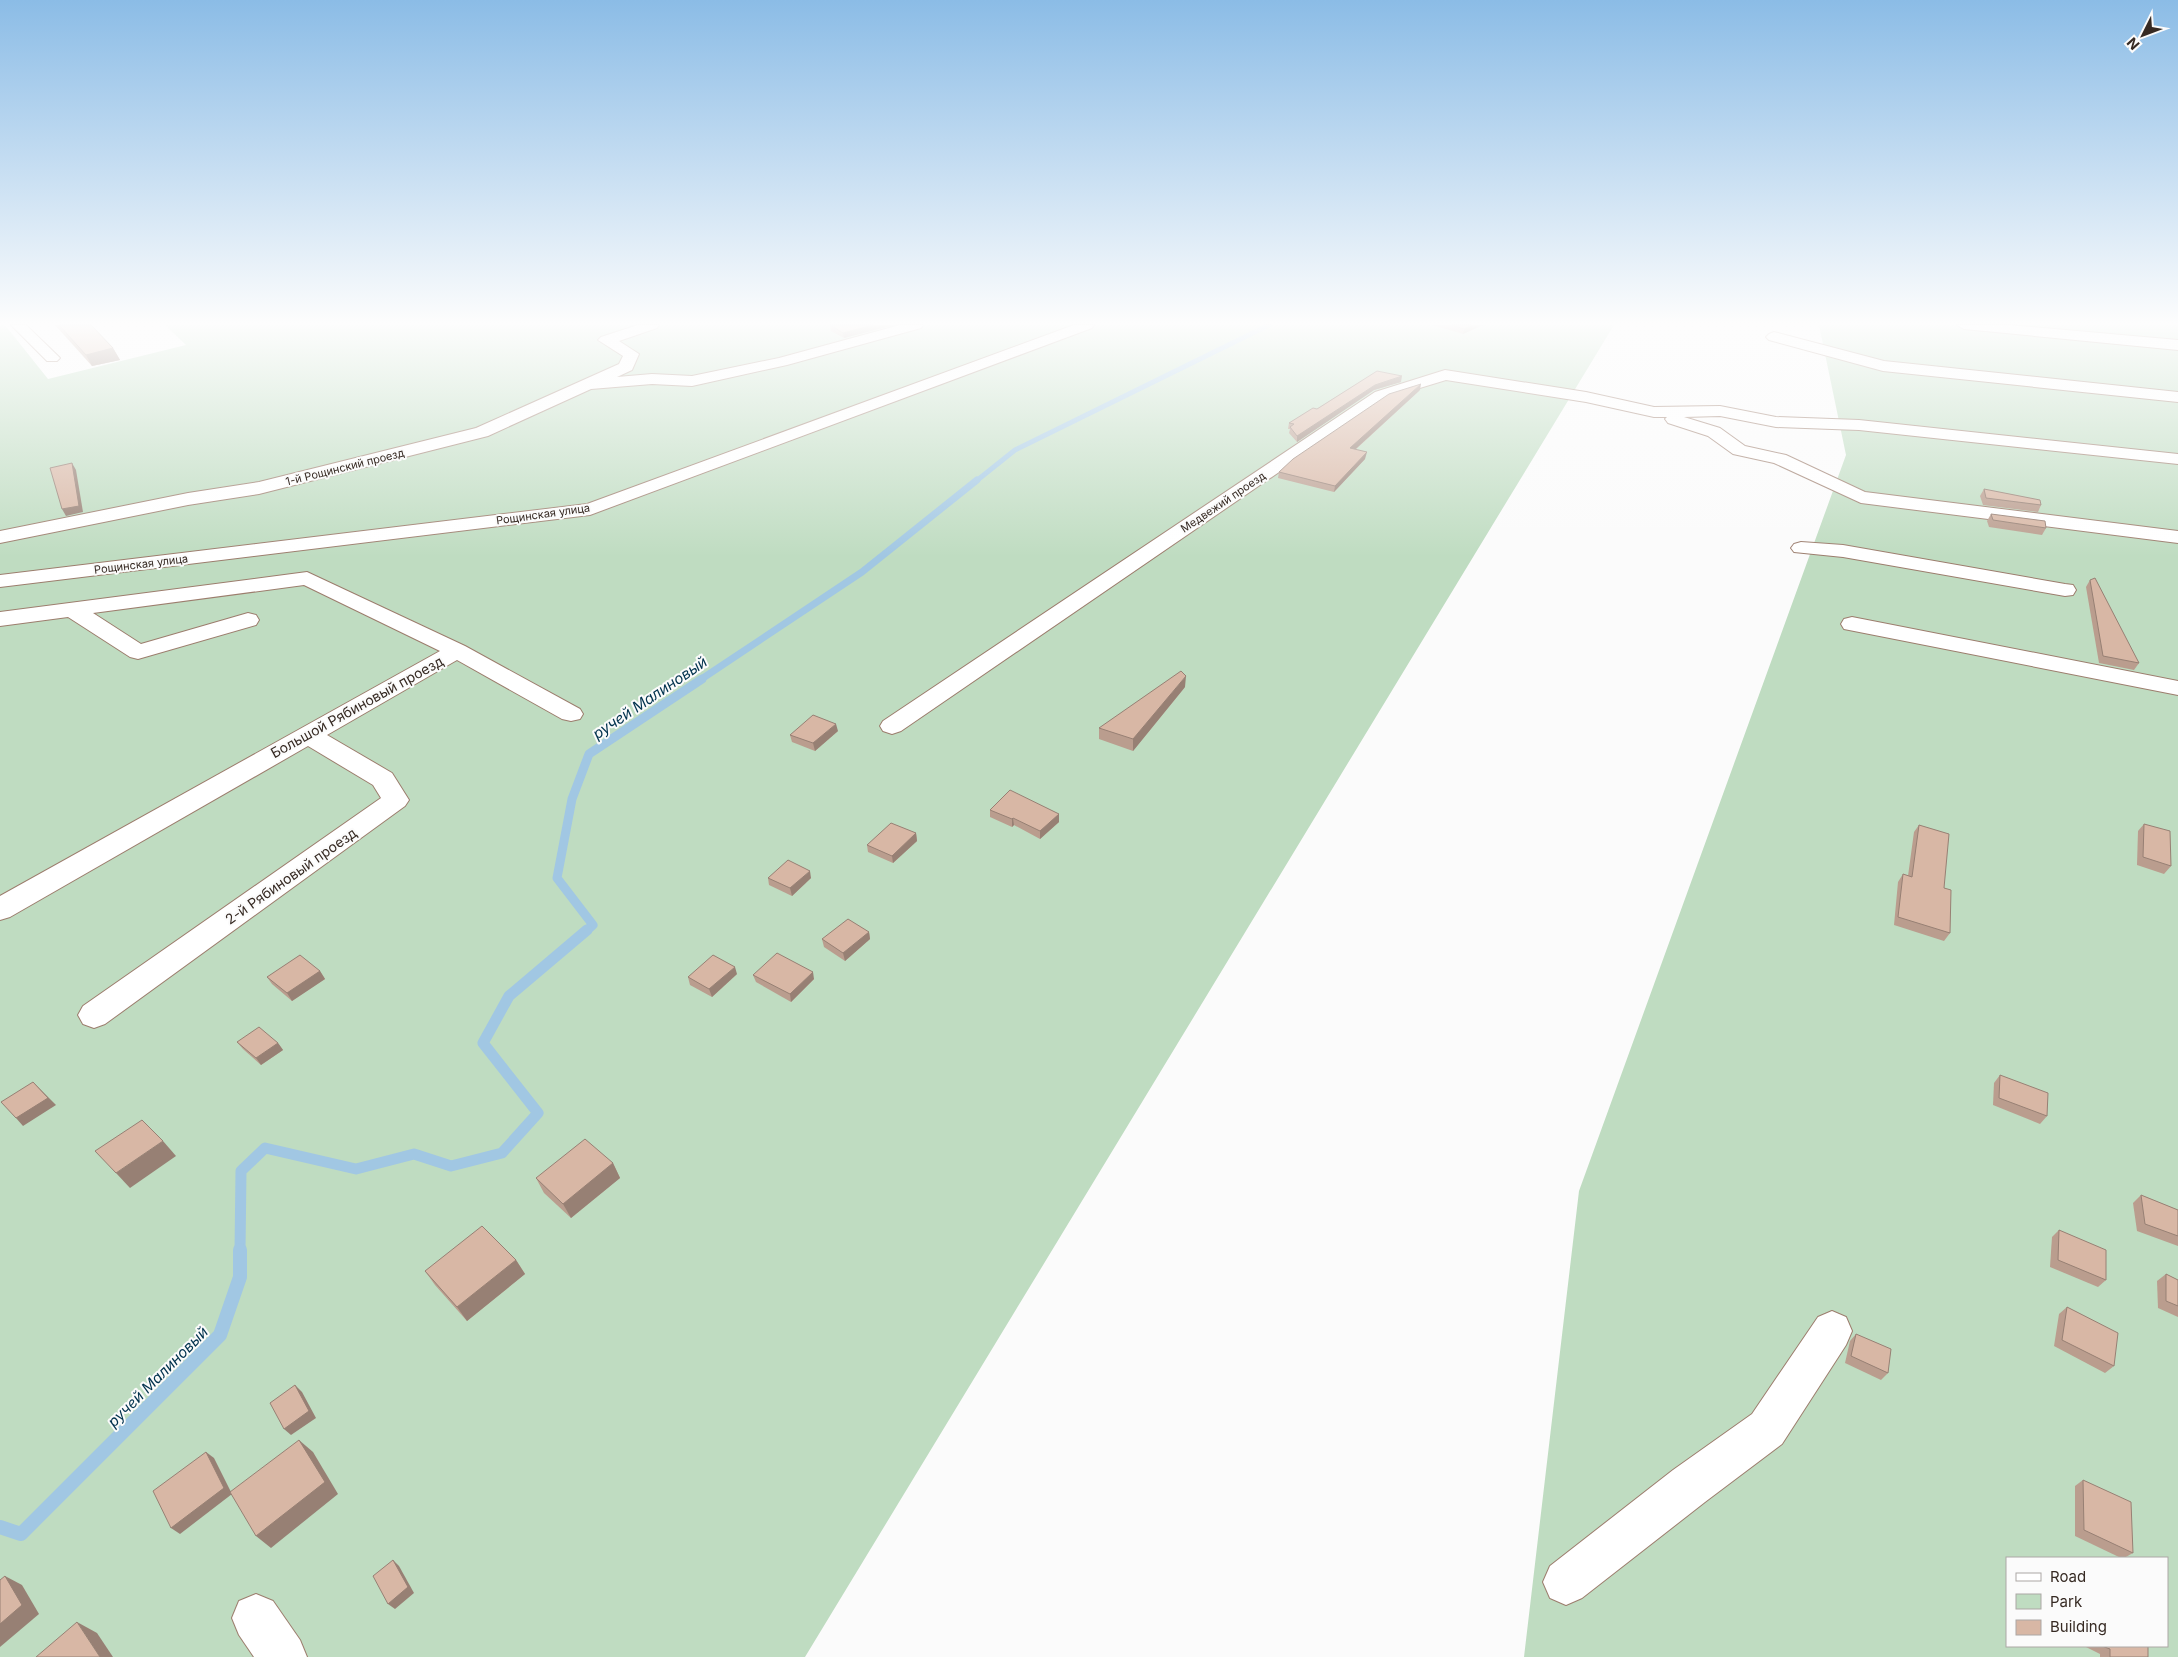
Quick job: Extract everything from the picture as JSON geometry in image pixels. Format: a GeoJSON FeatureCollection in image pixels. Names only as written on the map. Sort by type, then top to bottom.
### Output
{"type":"FeatureCollection","features":[{"type":"Feature","properties":{"kind":"street","name":"1-й Рощинский проезд"},"geometry":{"type":"LineString","coordinates":[[0,537],[259,488],[482,432],[548,402]]}},
{"type":"Feature","properties":{"kind":"street","name":"Рощинская улица"},"geometry":{"type":"LineString","coordinates":[[0,581],[590,509],[878,402]]}},
{"type":"Feature","properties":{"kind":"street","name":"Медвежий проезд"},"geometry":{"type":"LineString","coordinates":[[892,726],[1370,402]]}},
{"type":"Feature","properties":{"kind":"street","name":"Медвежий проезд"},"geometry":{"type":"LineString","coordinates":[[1610,402],[1654,412]]}},
{"type":"Feature","properties":{"kind":"street"},"geometry":{"type":"LineString","coordinates":[[1654,412],[1720,411],[1776,422],[1859,425],[2178,459]]}},
{"type":"Feature","properties":{"kind":"street"},"geometry":{"type":"LineString","coordinates":[[1654,412],[1714,432],[1739,450],[1780,459],[1861,497],[2178,537]]}},
{"type":"Feature","properties":{"kind":"street"},"geometry":{"type":"LineString","coordinates":[[1801,548],[1842,551],[2065,590]]}},
{"type":"Feature","properties":{"kind":"street","name":"Большой Рябиновый проезд"},"geometry":{"type":"LineString","coordinates":[[0,619],[307,578],[456,651]]}},
{"type":"Feature","properties":{"kind":"street"},"geometry":{"type":"LineString","coordinates":[[71,609],[138,652],[248,620]]}},
{"type":"Feature","properties":{"kind":"street"},"geometry":{"type":"LineString","coordinates":[[1852,624],[2178,688]]}},
{"type":"Feature","properties":{"kind":"street"},"geometry":{"type":"LineString","coordinates":[[456,651],[571,714]]}},
{"type":"Feature","properties":{"kind":"street","name":"Большой Рябиновый проезд"},"geometry":{"type":"LineString","coordinates":[[0,909],[456,651]]}},
{"type":"Feature","properties":{"kind":"street","name":"2-й Рябиновый проезд"},"geometry":{"type":"LineString","coordinates":[[94,1015],[396,800],[383,779],[308,735]]}},
{"type":"Feature","properties":{"kind":"street"},"geometry":{"type":"LineString","coordinates":[[1566,1582],[1768,1429],[1832,1331]]}},
{"type":"Feature","properties":{"kind":"street"},"geometry":{"type":"LineString","coordinates":[[256,1618],[283,1657]]}},
{"type":"Feature","properties":{"kind":"green space"},"geometry":{"type":"Polygon","coordinates":[[[0,402],[1567,402],[805,1657],[0,1657],[0,402]]]}},
{"type":"Feature","properties":{"kind":"green space"},"geometry":{"type":"Polygon","coordinates":[[[1835,402],[2178,402],[2178,1657],[1524,1657],[1579,1191],[1846,455],[1835,402]]]}},
{"type":"Feature","properties":{"kind":"building"},"geometry":{"type":"Polygon","coordinates":[[[1328,402],[1349,402],[1297,436],[1290,427],[1294,424],[1289,423],[1313,408],[1317,409],[1328,402]]]}},
{"type":"Feature","properties":{"kind":"building"},"geometry":{"type":"Polygon","coordinates":[[[1377,402],[1401,402],[1350,448],[1367,452],[1335,486],[1279,472],[1293,459],[1377,402]]]}},
{"type":"Feature","properties":{"kind":"building"},"geometry":{"type":"Polygon","coordinates":[[[72,463],[79,506],[62,509],[50,468],[72,463]]]}},
{"type":"Feature","properties":{"kind":"building"},"geometry":{"type":"Polygon","coordinates":[[[1984,489],[2040,500],[2041,505],[1986,498],[1984,489]]]}},
{"type":"Feature","properties":{"kind":"building"},"geometry":{"type":"Polygon","coordinates":[[[1991,514],[2045,521],[2046,528],[1993,520],[1991,514]]]}},
{"type":"Feature","properties":{"kind":"building"},"geometry":{"type":"Polygon","coordinates":[[[2095,578],[2139,663],[2103,656],[2090,580],[2095,578]]]}},
{"type":"Feature","properties":{"kind":"building"},"geometry":{"type":"Polygon","coordinates":[[[1181,671],[1186,676],[1133,739],[1099,728],[1181,671]]]}},
{"type":"Feature","properties":{"kind":"building"},"geometry":{"type":"Polygon","coordinates":[[[813,715],[836,724],[813,743],[790,735],[813,715]]]}},
{"type":"Feature","properties":{"kind":"building"},"geometry":{"type":"Polygon","coordinates":[[[1010,790],[1059,814],[1040,831],[1013,818],[990,810],[1010,790]]]}},
{"type":"Feature","properties":{"kind":"building"},"geometry":{"type":"Polygon","coordinates":[[[891,823],[916,833],[892,856],[867,845],[891,823]]]}},
{"type":"Feature","properties":{"kind":"building"},"geometry":{"type":"Polygon","coordinates":[[[2144,824],[2170,831],[2171,866],[2143,857],[2144,824]]]}},
{"type":"Feature","properties":{"kind":"building"},"geometry":{"type":"Polygon","coordinates":[[[1919,825],[1949,834],[1944,888],[1951,890],[1950,933],[1898,917],[1903,874],[1912,877],[1919,825]]]}},
{"type":"Feature","properties":{"kind":"building"},"geometry":{"type":"Polygon","coordinates":[[[788,860],[810,871],[790,888],[768,878],[788,860]]]}},
{"type":"Feature","properties":{"kind":"building"},"geometry":{"type":"Polygon","coordinates":[[[848,919],[869,932],[843,953],[822,939],[848,919]]]}},
{"type":"Feature","properties":{"kind":"building"},"geometry":{"type":"Polygon","coordinates":[[[777,953],[813,972],[790,994],[753,975],[777,953]]]}},
{"type":"Feature","properties":{"kind":"building"},"geometry":{"type":"Polygon","coordinates":[[[300,955],[320,971],[287,993],[267,977],[300,955]]]}},
{"type":"Feature","properties":{"kind":"building"},"geometry":{"type":"Polygon","coordinates":[[[713,955],[735,967],[709,989],[688,977],[713,955]]]}},
{"type":"Feature","properties":{"kind":"building"},"geometry":{"type":"Polygon","coordinates":[[[259,1027],[278,1043],[256,1058],[237,1042],[259,1027]]]}},
{"type":"Feature","properties":{"kind":"building"},"geometry":{"type":"Polygon","coordinates":[[[2000,1075],[2048,1093],[2047,1116],[1999,1098],[2000,1075]]]}},
{"type":"Feature","properties":{"kind":"building"},"geometry":{"type":"Polygon","coordinates":[[[33,1082],[48,1098],[16,1118],[1,1102],[33,1082]]]}},
{"type":"Feature","properties":{"kind":"building"},"geometry":{"type":"Polygon","coordinates":[[[142,1120],[163,1141],[116,1173],[95,1151],[142,1120]]]}},
{"type":"Feature","properties":{"kind":"building"},"geometry":{"type":"Polygon","coordinates":[[[585,1139],[613,1163],[563,1204],[536,1178],[585,1139]]]}},
{"type":"Feature","properties":{"kind":"building"},"geometry":{"type":"Polygon","coordinates":[[[2141,1195],[2178,1210],[2178,1236],[2145,1224],[2141,1195]]]}},
{"type":"Feature","properties":{"kind":"building"},"geometry":{"type":"Polygon","coordinates":[[[482,1226],[516,1260],[457,1307],[425,1271],[482,1226]]]}},
{"type":"Feature","properties":{"kind":"building"},"geometry":{"type":"Polygon","coordinates":[[[2059,1230],[2106,1250],[2106,1280],[2058,1260],[2059,1230]]]}},
{"type":"Feature","properties":{"kind":"building"},"geometry":{"type":"Polygon","coordinates":[[[2166,1274],[2178,1280],[2178,1306],[2166,1301],[2166,1274]]]}},
{"type":"Feature","properties":{"kind":"building"},"geometry":{"type":"Polygon","coordinates":[[[2067,1307],[2118,1333],[2114,1366],[2062,1340],[2067,1307]]]}},
{"type":"Feature","properties":{"kind":"building"},"geometry":{"type":"Polygon","coordinates":[[[1856,1334],[1891,1349],[1888,1373],[1851,1356],[1856,1334]]]}},
{"type":"Feature","properties":{"kind":"building"},"geometry":{"type":"Polygon","coordinates":[[[295,1385],[309,1411],[284,1429],[270,1403],[295,1385]]]}},
{"type":"Feature","properties":{"kind":"building"},"geometry":{"type":"Polygon","coordinates":[[[299,1440],[325,1482],[256,1536],[230,1492],[299,1440]]]}},
{"type":"Feature","properties":{"kind":"building"},"geometry":{"type":"Polygon","coordinates":[[[206,1452],[224,1488],[171,1528],[153,1491],[206,1452]]]}},
{"type":"Feature","properties":{"kind":"building"},"geometry":{"type":"Polygon","coordinates":[[[2083,1480],[2131,1502],[2133,1553],[2084,1530],[2083,1480]]]}},
{"type":"Feature","properties":{"kind":"building"},"geometry":{"type":"Polygon","coordinates":[[[393,1560],[408,1587],[388,1604],[373,1576],[393,1560]]]}},
{"type":"Feature","properties":{"kind":"building"},"geometry":{"type":"Polygon","coordinates":[[[5,1576],[22,1605],[0,1624],[0,1580],[5,1576]]]}},
{"type":"Feature","properties":{"kind":"building"},"geometry":{"type":"Polygon","coordinates":[[[77,1622],[100,1657],[36,1657],[77,1622]]]}},
{"type":"Feature","properties":{"kind":"building"},"geometry":{"type":"Polygon","coordinates":[[[2105,1647],[2148,1647],[2148,1657],[2110,1657],[2110,1649],[2105,1647]]]}},
{"type":"Feature","properties":{"kind":"waterway","name":"ручей Малиновый"},"geometry":{"type":"LineString","coordinates":[[975,482],[1015,450],[1112,402]]}},
{"type":"Feature","properties":{"kind":"waterway","name":"ручей Малиновый"},"geometry":{"type":"LineString","coordinates":[[700,680],[862,572],[977,480]]}},
{"type":"Feature","properties":{"kind":"waterway","name":"ручей Малиновый"},"geometry":{"type":"LineString","coordinates":[[585,932],[593,925],[557,878],[572,799],[589,754],[702,679]]}},
{"type":"Feature","properties":{"kind":"waterway","name":"ручей Малиновый"},"geometry":{"type":"LineString","coordinates":[[240,1251],[241,1171],[265,1148],[356,1169],[414,1154],[451,1166],[502,1153],[538,1113],[483,1043],[509,996],[587,930]]}},
{"type":"Feature","properties":{"kind":"waterway","name":"ручей Малиновый"},"geometry":{"type":"LineString","coordinates":[[0,1527],[21,1534],[220,1335],[240,1277],[240,1251]]}}]}
